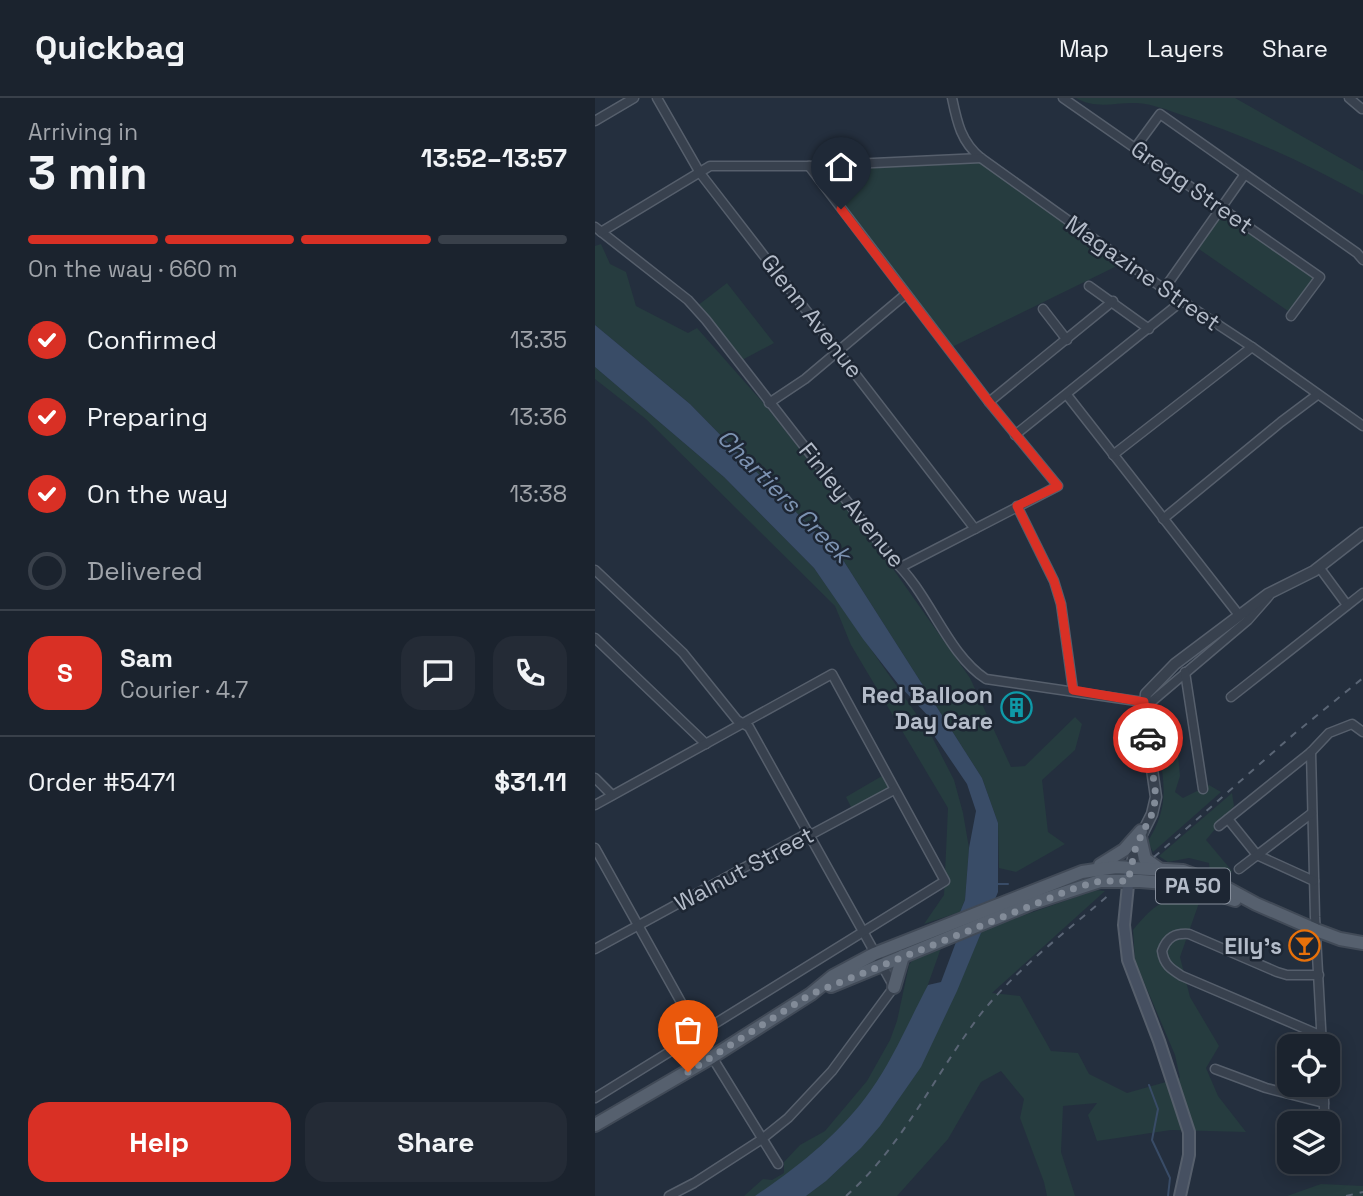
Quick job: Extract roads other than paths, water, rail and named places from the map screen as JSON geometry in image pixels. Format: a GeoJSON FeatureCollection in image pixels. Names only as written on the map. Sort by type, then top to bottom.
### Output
{"type":"FeatureCollection","features":[{"type":"Feature","properties":{"kind":"main road"},"geometry":{"type":"LineString","coordinates":[[1094,869],[1124,850],[1141,834]]}},
{"type":"Feature","properties":{"kind":"main road"},"geometry":{"type":"LineString","coordinates":[[1141,834],[1145,859],[1163,870]]}},
{"type":"Feature","properties":{"kind":"main road"},"geometry":{"type":"LineString","coordinates":[[1131,867],[1124,925],[1128,960],[1159,1041],[1189,1132],[1189,1155],[1180,1196]]}},
{"type":"Feature","properties":{"kind":"main road","name":"PA 50"},"geometry":{"type":"LineString","coordinates":[[595,1125],[709,1052],[811,994],[833,976],[877,959],[915,937],[1031,890],[1094,869],[1131,867],[1184,871],[1238,893],[1256,905]]}},
{"type":"Feature","properties":{"kind":"main road","name":"PA 50"},"geometry":{"type":"LineString","coordinates":[[877,959],[904,955],[1030,904],[1089,884],[1128,881],[1189,885],[1256,905],[1339,939],[1363,943]]}},
{"type":"Feature","properties":{"kind":"main road"},"geometry":{"type":"LineString","coordinates":[[894,987],[904,955]]}},
{"type":"Feature","properties":{"kind":"street"},"geometry":{"type":"LineString","coordinates":[[595,121],[634,98]]}},
{"type":"Feature","properties":{"kind":"street","name":"Glenn Avenue"},"geometry":{"type":"LineString","coordinates":[[657,98],[701,173],[975,529]]}},
{"type":"Feature","properties":{"kind":"street","name":"Magazine Street"},"geometry":{"type":"LineString","coordinates":[[952,98],[969,149],[1164,289],[1363,426]]}},
{"type":"Feature","properties":{"kind":"street","name":"Gregg Street"},"geometry":{"type":"LineString","coordinates":[[1063,98],[1320,276],[1291,316]]}},
{"type":"Feature","properties":{"kind":"street"},"geometry":{"type":"LineString","coordinates":[[1349,98],[1362,109]]}},
{"type":"Feature","properties":{"kind":"street"},"geometry":{"type":"LineString","coordinates":[[1135,148],[1160,114],[1357,253],[1363,260]]}},
{"type":"Feature","properties":{"kind":"street"},"geometry":{"type":"LineString","coordinates":[[598,229],[710,166],[809,166],[981,158]]}},
{"type":"Feature","properties":{"kind":"street"},"geometry":{"type":"LineString","coordinates":[[809,166],[989,402],[1058,486],[901,567]]}},
{"type":"Feature","properties":{"kind":"street"},"geometry":{"type":"LineString","coordinates":[[1164,289],[1245,174]]}},
{"type":"Feature","properties":{"kind":"street","name":"Finley Avenue"},"geometry":{"type":"LineString","coordinates":[[598,229],[688,300],[892,559],[911,576],[962,657],[977,673],[986,679],[1144,702]]}},
{"type":"Feature","properties":{"kind":"street"},"geometry":{"type":"LineString","coordinates":[[1089,286],[1149,329]]}},
{"type":"Feature","properties":{"kind":"street"},"geometry":{"type":"LineString","coordinates":[[769,402],[805,379],[906,294]]}},
{"type":"Feature","properties":{"kind":"street"},"geometry":{"type":"LineString","coordinates":[[1016,435],[1182,301]]}},
{"type":"Feature","properties":{"kind":"street"},"geometry":{"type":"LineString","coordinates":[[989,402],[1113,302]]}},
{"type":"Feature","properties":{"kind":"street"},"geometry":{"type":"LineString","coordinates":[[1043,309],[1067,340]]}},
{"type":"Feature","properties":{"kind":"street"},"geometry":{"type":"LineString","coordinates":[[1113,455],[1252,348]]}},
{"type":"Feature","properties":{"kind":"street"},"geometry":{"type":"LineString","coordinates":[[1067,395],[1239,615]]}},
{"type":"Feature","properties":{"kind":"street"},"geometry":{"type":"LineString","coordinates":[[1163,519],[1317,395]]}},
{"type":"Feature","properties":{"kind":"street"},"geometry":{"type":"LineString","coordinates":[[1017,506],[1054,581],[1061,604],[1073,690]]}},
{"type":"Feature","properties":{"kind":"street"},"geometry":{"type":"LineString","coordinates":[[1131,867],[1156,797],[1144,702],[1150,688],[1175,664],[1239,615],[1273,591],[1319,568],[1363,533]]}},
{"type":"Feature","properties":{"kind":"street"},"geometry":{"type":"LineString","coordinates":[[1319,568],[1347,605]]}},
{"type":"Feature","properties":{"kind":"street"},"geometry":{"type":"LineString","coordinates":[[595,570],[683,653],[737,720],[744,722],[751,730],[894,987],[832,1070],[787,1118],[762,1139],[669,1196]]}},
{"type":"Feature","properties":{"kind":"street"},"geometry":{"type":"LineString","coordinates":[[1144,702],[1154,701],[1248,620],[1273,591]]}},
{"type":"Feature","properties":{"kind":"street"},"geometry":{"type":"LineString","coordinates":[[1231,697],[1363,593]]}},
{"type":"Feature","properties":{"kind":"street"},"geometry":{"type":"LineString","coordinates":[[595,638],[706,744]]}},
{"type":"Feature","properties":{"kind":"street"},"geometry":{"type":"LineString","coordinates":[[1185,672],[1203,789]]}},
{"type":"Feature","properties":{"kind":"street"},"geometry":{"type":"LineString","coordinates":[[595,804],[832,674],[945,881],[595,1098]]}},
{"type":"Feature","properties":{"kind":"street"},"geometry":{"type":"LineString","coordinates":[[1219,826],[1311,752],[1323,737],[1342,726],[1352,724],[1363,732]]}},
{"type":"Feature","properties":{"kind":"street"},"geometry":{"type":"LineString","coordinates":[[1311,752],[1322,1034]]}},
{"type":"Feature","properties":{"kind":"street"},"geometry":{"type":"LineString","coordinates":[[595,778],[612,795]]}},
{"type":"Feature","properties":{"kind":"street","name":"Walnut Street"},"geometry":{"type":"LineString","coordinates":[[595,949],[894,790]]}},
{"type":"Feature","properties":{"kind":"street"},"geometry":{"type":"LineString","coordinates":[[1239,869],[1312,813]]}},
{"type":"Feature","properties":{"kind":"street"},"geometry":{"type":"LineString","coordinates":[[1228,819],[1257,855],[1314,881]]}},
{"type":"Feature","properties":{"kind":"street"},"geometry":{"type":"LineString","coordinates":[[595,848],[698,1034],[778,1164]]}},
{"type":"Feature","properties":{"kind":"street"},"geometry":{"type":"LineString","coordinates":[[1319,975],[1287,975],[1277,972],[1189,934],[1178,933],[1165,944],[1162,951],[1163,961],[1168,968],[1182,976],[1320,1034]]}},
{"type":"Feature","properties":{"kind":"street"},"geometry":{"type":"LineString","coordinates":[[1215,1069],[1266,1088],[1324,1103]]}},
{"type":"Feature","properties":{"kind":"street"},"geometry":{"type":"LineString","coordinates":[[1324,1097],[1324,1111]]}},
{"type":"Feature","properties":{"kind":"water"},"geometry":{"type":"Polygon","coordinates":[[[595,325],[690,404],[843,560],[982,778],[998,823],[998,892],[957,991],[921,1067],[880,1126],[861,1148],[806,1196],[755,1196],[803,1161],[846,1121],[879,1078],[928,985],[941,982],[956,942],[960,912],[965,900],[969,848],[976,811],[967,784],[935,737],[931,719],[898,684],[863,639],[814,568],[724,477],[595,367],[595,325]]]}},
{"type":"Feature","properties":{"kind":"waterway"},"geometry":{"type":"LineString","coordinates":[[998,884],[1008,884]]}},
{"type":"Feature","properties":{"kind":"waterway"},"geometry":{"type":"LineString","coordinates":[[1149,1085],[1158,1109],[1152,1140],[1170,1178],[1168,1196]]}},
{"type":"Feature","properties":{"kind":"railway"},"geometry":{"type":"LineString","coordinates":[[1154,857],[1294,734],[1363,678]]}},
{"type":"Feature","properties":{"kind":"railway"},"geometry":{"type":"LineString","coordinates":[[846,1196],[885,1155],[994,998],[1042,952],[1110,894]]}},
{"type":"Feature","properties":{"kind":"railway"},"geometry":{"type":"LineString","coordinates":[[1346,1196],[1363,1192]]}},
{"type":"Feature","properties":{"kind":"place","name":"Red Balloon Day Care"},"geometry":{"type":"Point","coordinates":[1016,708]}},
{"type":"Feature","properties":{"kind":"place","name":"Elly's"},"geometry":{"type":"Point","coordinates":[1305,946]}},
{"type":"Feature","properties":{"kind":"water label","name":"Chartiers Creek"},"geometry":{"type":"Point","coordinates":[784,496]}}]}
